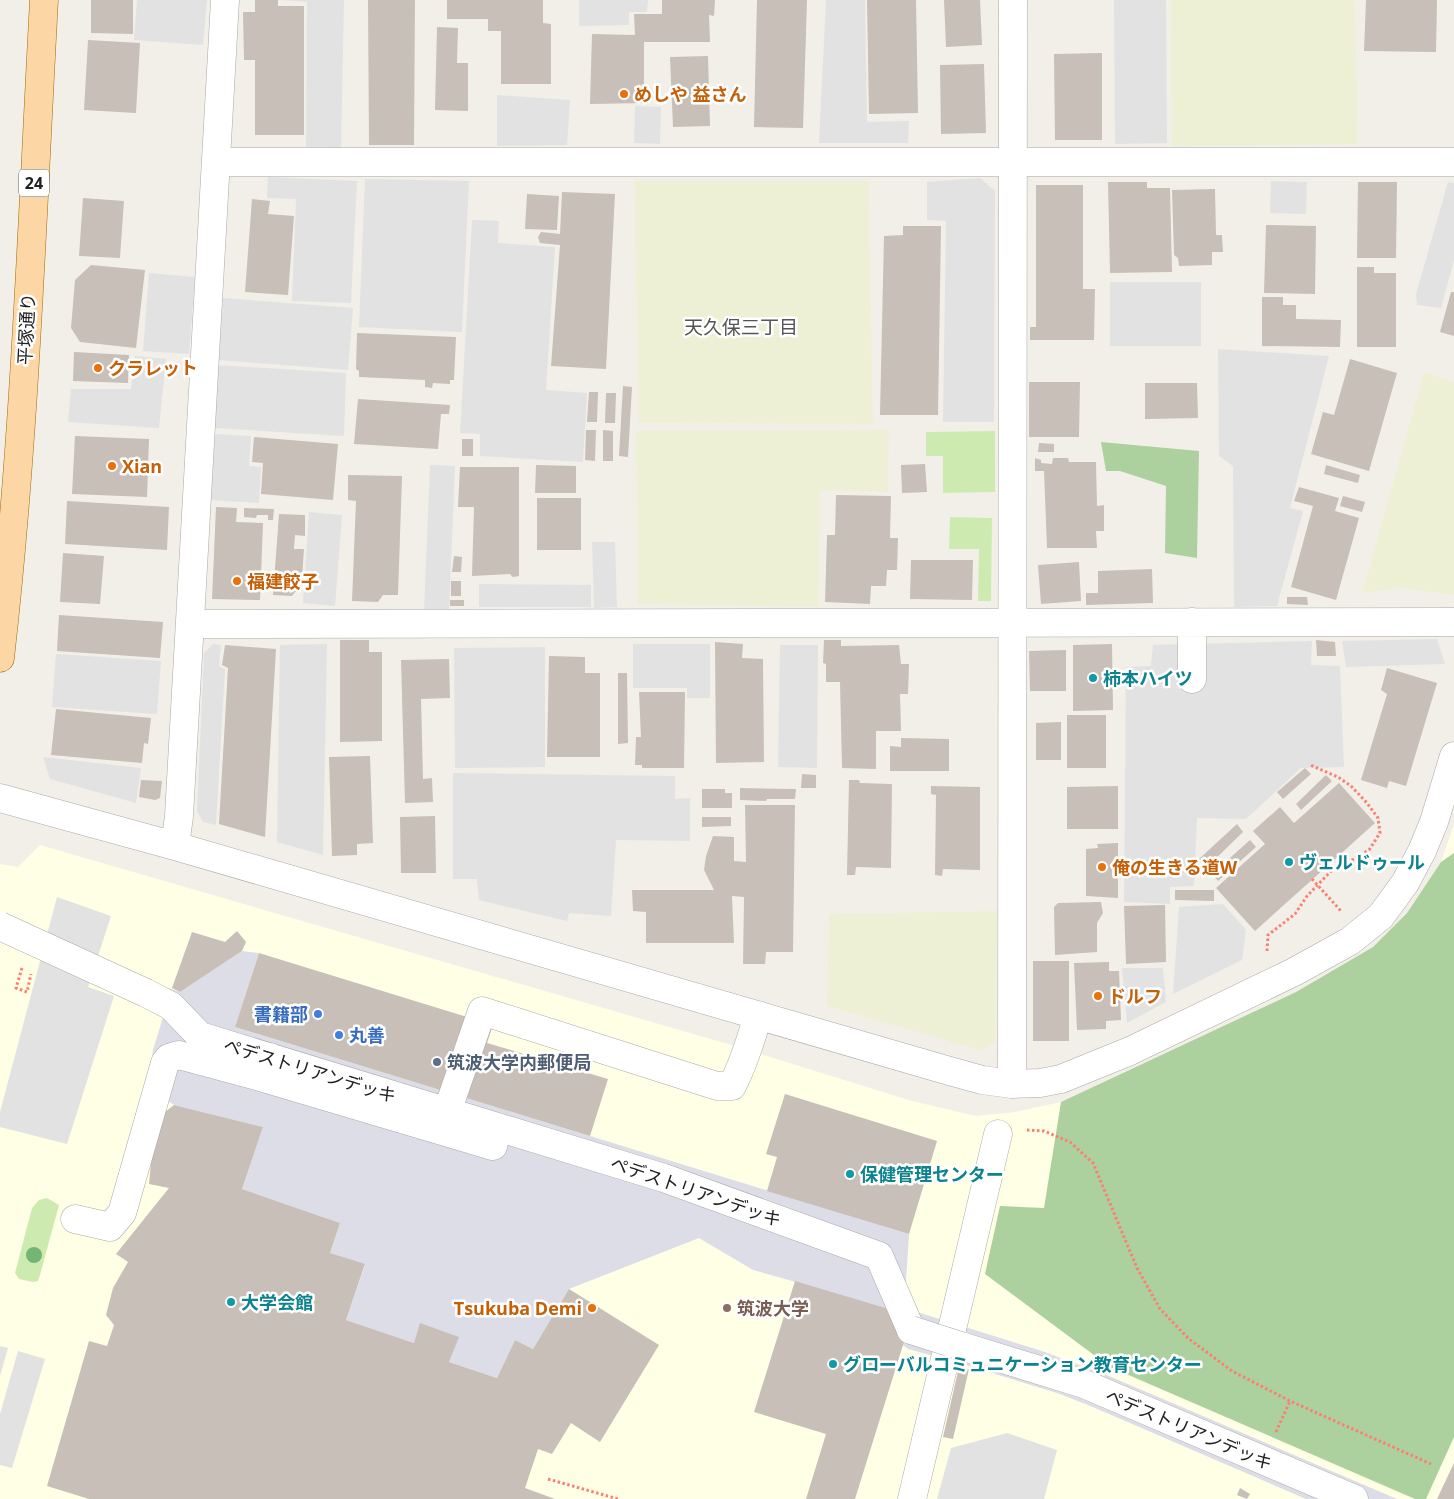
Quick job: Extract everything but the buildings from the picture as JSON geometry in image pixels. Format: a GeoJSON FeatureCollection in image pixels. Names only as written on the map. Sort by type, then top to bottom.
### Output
{"type":"FeatureCollection","features":[{"type":"Feature","properties":{"kind":"main road","name":"平塚通り"},"geometry":{"type":"LineString","coordinates":[[0,658],[10,567],[24,367],[44,0]]}},
{"type":"Feature","properties":{"kind":"street"},"geometry":{"type":"LineString","coordinates":[[175,846],[179,816],[225,0]]}},
{"type":"Feature","properties":{"kind":"street"},"geometry":{"type":"LineString","coordinates":[[1012,1084],[1013,0]]}},
{"type":"Feature","properties":{"kind":"street"},"geometry":{"type":"LineString","coordinates":[[217,162],[1454,162]]}},
{"type":"Feature","properties":{"kind":"street"},"geometry":{"type":"LineString","coordinates":[[1192,622],[1192,679]]}},
{"type":"Feature","properties":{"kind":"street"},"geometry":{"type":"LineString","coordinates":[[190,624],[1454,622]]}},
{"type":"Feature","properties":{"kind":"street"},"geometry":{"type":"LineString","coordinates":[[0,798],[175,846],[982,1080],[1012,1084],[1040,1083],[1061,1078],[1130,1051],[1294,972],[1350,941],[1381,916],[1395,897],[1422,851],[1444,827],[1454,756]]}},
{"type":"Feature","properties":{"kind":"street","name":"ペデストリアンデッキ"},"geometry":{"type":"LineString","coordinates":[[0,926],[146,992],[171,1006],[200,1036],[267,1068],[447,1112],[664,1178],[879,1256],[911,1330],[1084,1384],[1354,1499]]}},
{"type":"Feature","properties":{"kind":"street"},"geometry":{"type":"LineString","coordinates":[[447,1112],[482,1011],[717,1086],[732,1086],[741,1069],[758,1015]]}},
{"type":"Feature","properties":{"kind":"street"},"geometry":{"type":"LineString","coordinates":[[75,1220],[110,1227],[122,1213],[164,1063],[169,1058],[179,1055],[267,1068],[493,1146],[498,1128]]}},
{"type":"Feature","properties":{"kind":"street"},"geometry":{"type":"LineString","coordinates":[[912,1499],[998,1134]]}},
{"type":"Feature","properties":{"kind":"path"},"geometry":{"type":"LineString","coordinates":[[1267,955],[1268,935],[1295,914],[1317,884],[1333,869],[1369,850],[1380,833],[1378,818],[1367,803],[1350,786],[1338,777],[1310,766]]}},
{"type":"Feature","properties":{"kind":"path"},"geometry":{"type":"LineString","coordinates":[[1312,879],[1346,917]]}},
{"type":"Feature","properties":{"kind":"path"},"geometry":{"type":"LineString","coordinates":[[998,1134],[1016,1128],[1044,1131],[1070,1142],[1093,1163],[1137,1268],[1160,1309],[1189,1339],[1240,1376],[1290,1401],[1431,1464]]}},
{"type":"Feature","properties":{"kind":"path"},"geometry":{"type":"LineString","coordinates":[[548,1478],[618,1499]]}},
{"type":"Feature","properties":{"kind":"shaded area"},"geometry":{"type":"Polygon","coordinates":[[[137,0],[207,0],[203,45],[134,40],[137,0]]]}},
{"type":"Feature","properties":{"kind":"shaded area"},"geometry":{"type":"Polygon","coordinates":[[[281,0],[344,0],[341,148],[306,147],[307,2],[281,0]]]}},
{"type":"Feature","properties":{"kind":"shaded area"},"geometry":{"type":"Polygon","coordinates":[[[579,0],[648,0],[647,12],[629,12],[629,25],[579,26],[579,0]]]}},
{"type":"Feature","properties":{"kind":"shaded area"},"geometry":{"type":"Polygon","coordinates":[[[826,0],[865,0],[867,122],[909,121],[908,143],[819,143],[826,0]]]}},
{"type":"Feature","properties":{"kind":"shaded area"},"geometry":{"type":"Polygon","coordinates":[[[1114,0],[1166,0],[1167,143],[1115,144],[1114,0]]]}},
{"type":"Feature","properties":{"kind":"shaded area"},"geometry":{"type":"Polygon","coordinates":[[[1170,0],[1355,0],[1358,144],[1172,146],[1170,0]]]}},
{"type":"Feature","properties":{"kind":"shaded area"},"geometry":{"type":"Polygon","coordinates":[[[497,95],[570,100],[567,145],[497,146],[497,95]]]}},
{"type":"Feature","properties":{"kind":"shaded area"},"geometry":{"type":"Polygon","coordinates":[[[635,106],[661,107],[660,144],[634,143],[635,106]]]}},
{"type":"Feature","properties":{"kind":"shaded area"},"geometry":{"type":"Polygon","coordinates":[[[268,177],[357,181],[351,303],[292,301],[296,199],[267,198],[268,177]]]}},
{"type":"Feature","properties":{"kind":"shaded area"},"geometry":{"type":"Polygon","coordinates":[[[980,178],[995,191],[994,422],[943,422],[946,221],[927,220],[927,182],[980,178]]]}},
{"type":"Feature","properties":{"kind":"shaded area"},"geometry":{"type":"Polygon","coordinates":[[[365,179],[469,181],[462,332],[359,327],[365,179]]]}},
{"type":"Feature","properties":{"kind":"shaded area"},"geometry":{"type":"Polygon","coordinates":[[[634,181],[869,181],[873,424],[639,423],[634,181]]]}},
{"type":"Feature","properties":{"kind":"shaded area"},"geometry":{"type":"Polygon","coordinates":[[[1271,181],[1307,182],[1306,214],[1270,213],[1271,181]]]}},
{"type":"Feature","properties":{"kind":"shaded area"},"geometry":{"type":"Polygon","coordinates":[[[1448,182],[1454,183],[1454,260],[1441,308],[1417,305],[1416,294],[1448,182]]]}},
{"type":"Feature","properties":{"kind":"shaded area"},"geometry":{"type":"Polygon","coordinates":[[[472,220],[499,221],[498,243],[555,247],[546,390],[587,393],[583,462],[480,456],[480,434],[460,433],[472,220]]]}},
{"type":"Feature","properties":{"kind":"shaded area"},"geometry":{"type":"Polygon","coordinates":[[[149,273],[195,277],[189,354],[143,351],[149,273]]]}},
{"type":"Feature","properties":{"kind":"shaded area"},"geometry":{"type":"Polygon","coordinates":[[[1110,282],[1201,282],[1201,346],[1110,346],[1110,282]]]}},
{"type":"Feature","properties":{"kind":"shaded area"},"geometry":{"type":"Polygon","coordinates":[[[223,298],[353,308],[348,370],[218,360],[223,298]]]}},
{"type":"Feature","properties":{"kind":"shaded area"},"geometry":{"type":"Polygon","coordinates":[[[1218,349],[1329,356],[1290,508],[1303,511],[1277,606],[1234,607],[1233,466],[1219,456],[1218,349]]]}},
{"type":"Feature","properties":{"kind":"shaded area"},"geometry":{"type":"Polygon","coordinates":[[[135,356],[166,359],[159,428],[68,422],[71,389],[131,389],[135,356]]]}},
{"type":"Feature","properties":{"kind":"shaded area"},"geometry":{"type":"Polygon","coordinates":[[[216,365],[346,373],[344,436],[214,428],[216,365]]]}},
{"type":"Feature","properties":{"kind":"shaded area"},"geometry":{"type":"Polygon","coordinates":[[[1424,372],[1454,382],[1454,595],[1401,588],[1362,593],[1424,372]]]}},
{"type":"Feature","properties":{"kind":"shaded area"},"geometry":{"type":"Polygon","coordinates":[[[889,430],[888,492],[820,490],[819,607],[638,604],[636,431],[889,430]]]}},
{"type":"Feature","properties":{"kind":"shaded area"},"geometry":{"type":"Polygon","coordinates":[[[215,434],[251,436],[249,466],[261,467],[259,503],[210,500],[215,434]]]}},
{"type":"Feature","properties":{"kind":"shaded area"},"geometry":{"type":"Polygon","coordinates":[[[430,465],[455,466],[449,611],[424,611],[430,465]]]}},
{"type":"Feature","properties":{"kind":"shaded area"},"geometry":{"type":"Polygon","coordinates":[[[309,512],[342,515],[335,606],[303,603],[309,512]]]}},
{"type":"Feature","properties":{"kind":"shaded area"},"geometry":{"type":"Polygon","coordinates":[[[592,542],[615,542],[617,607],[594,608],[592,542]]]}},
{"type":"Feature","properties":{"kind":"shaded area"},"geometry":{"type":"Polygon","coordinates":[[[479,584],[591,585],[591,607],[479,607],[479,584]]]}},
{"type":"Feature","properties":{"kind":"shaded area"},"geometry":{"type":"Polygon","coordinates":[[[1437,639],[1445,664],[1346,667],[1342,641],[1437,639]]]}},
{"type":"Feature","properties":{"kind":"shaded area"},"geometry":{"type":"Polygon","coordinates":[[[1312,641],[1311,665],[1340,666],[1344,767],[1301,768],[1246,819],[1197,818],[1194,886],[1170,887],[1170,904],[1124,902],[1126,667],[1151,666],[1153,645],[1312,641]]]}},
{"type":"Feature","properties":{"kind":"shaded area"},"geometry":{"type":"Polygon","coordinates":[[[213,644],[221,645],[219,666],[225,669],[216,825],[203,822],[197,811],[204,653],[213,644]]]}},
{"type":"Feature","properties":{"kind":"shaded area"},"geometry":{"type":"Polygon","coordinates":[[[327,644],[323,855],[277,842],[280,645],[327,644]]]}},
{"type":"Feature","properties":{"kind":"shaded area"},"geometry":{"type":"Polygon","coordinates":[[[633,644],[710,644],[710,698],[687,698],[687,688],[633,688],[633,644]]]}},
{"type":"Feature","properties":{"kind":"shaded area"},"geometry":{"type":"Polygon","coordinates":[[[780,645],[818,645],[817,768],[778,767],[780,645]]]}},
{"type":"Feature","properties":{"kind":"shaded area"},"geometry":{"type":"Polygon","coordinates":[[[545,647],[545,767],[455,768],[454,648],[545,647]]]}},
{"type":"Feature","properties":{"kind":"shaded area"},"geometry":{"type":"Polygon","coordinates":[[[56,654],[161,661],[157,714],[52,707],[56,654]]]}},
{"type":"Feature","properties":{"kind":"shaded area"},"geometry":{"type":"Polygon","coordinates":[[[43,757],[141,768],[136,803],[50,779],[43,757]]]}},
{"type":"Feature","properties":{"kind":"shaded area"},"geometry":{"type":"Polygon","coordinates":[[[453,773],[675,776],[675,799],[690,798],[690,841],[616,840],[611,916],[569,913],[567,921],[479,900],[477,879],[453,879],[453,773]]]}},
{"type":"Feature","properties":{"kind":"shaded area","name":"筑波大学"},"geometry":{"type":"Polygon","coordinates":[[[1454,824],[1454,1499],[0,1499],[0,864],[18,867],[40,845],[728,1044],[912,1101],[976,1116],[1015,1112],[1061,1102],[1296,992],[1373,947],[1407,913],[1441,862],[1454,824]]]}},
{"type":"Feature","properties":{"kind":"shaded area"},"geometry":{"type":"Polygon","coordinates":[[[57,897],[111,916],[88,987],[114,996],[67,1144],[0,1127],[0,1112],[57,897]]]}},
{"type":"Feature","properties":{"kind":"shaded area"},"geometry":{"type":"Polygon","coordinates":[[[1223,904],[1246,930],[1242,960],[1173,994],[1179,907],[1223,904]]]}},
{"type":"Feature","properties":{"kind":"shaded area"},"geometry":{"type":"Polygon","coordinates":[[[997,911],[995,1042],[983,1051],[827,1006],[829,914],[997,911]]]}},
{"type":"Feature","properties":{"kind":"shaded area"},"geometry":{"type":"Polygon","coordinates":[[[242,951],[259,953],[235,1027],[909,1234],[905,1298],[917,1312],[1042,1351],[1109,1376],[1397,1499],[1306,1499],[1057,1393],[908,1349],[831,1292],[753,1270],[699,1238],[569,1289],[533,1349],[515,1340],[497,1378],[449,1362],[458,1337],[421,1324],[414,1343],[346,1320],[365,1265],[330,1253],[340,1223],[242,1189],[263,1127],[174,1105],[148,1087],[153,1050],[164,1014],[151,982],[180,992],[242,951]]]}},
{"type":"Feature","properties":{"kind":"shaded area"},"geometry":{"type":"Polygon","coordinates":[[[1122,968],[1163,968],[1166,1002],[1127,1023],[1122,968]]]}},
{"type":"Feature","properties":{"kind":"shaded area"},"geometry":{"type":"Polygon","coordinates":[[[0,1346],[8,1348],[0,1376],[0,1346]]]}},
{"type":"Feature","properties":{"kind":"shaded area"},"geometry":{"type":"Polygon","coordinates":[[[18,1351],[45,1359],[12,1468],[0,1465],[0,1414],[18,1351]]]}},
{"type":"Feature","properties":{"kind":"shaded area"},"geometry":{"type":"Polygon","coordinates":[[[1007,1433],[1057,1450],[1044,1499],[937,1499],[951,1448],[1007,1433]]]}},
{"type":"Feature","properties":{"kind":"green space"},"geometry":{"type":"Polygon","coordinates":[[[995,431],[995,492],[943,493],[943,456],[926,456],[926,432],[995,431]]]}},
{"type":"Feature","properties":{"kind":"green space"},"geometry":{"type":"Polygon","coordinates":[[[1101,442],[1199,451],[1197,558],[1165,553],[1166,486],[1120,471],[1106,471],[1101,442]]]}},
{"type":"Feature","properties":{"kind":"green space"},"geometry":{"type":"Polygon","coordinates":[[[950,517],[992,518],[991,601],[978,601],[979,549],[949,549],[950,517]]]}},
{"type":"Feature","properties":{"kind":"green space"},"geometry":{"type":"Polygon","coordinates":[[[1454,853],[1454,1437],[1426,1499],[1415,1499],[1110,1367],[985,1274],[1000,1206],[1044,1208],[1061,1102],[1296,992],[1373,947],[1407,913],[1441,862],[1454,853]]]}},
{"type":"Feature","properties":{"kind":"green space"},"geometry":{"type":"Polygon","coordinates":[[[47,1198],[59,1205],[38,1281],[33,1282],[19,1279],[15,1273],[32,1208],[39,1200],[47,1198]]]}},
{"type":"Feature","properties":{"kind":"place","name":"めしや 益さん"},"geometry":{"type":"Point","coordinates":[624,94]}},
{"type":"Feature","properties":{"kind":"place","name":"クラレット"},"geometry":{"type":"Point","coordinates":[98,368]}},
{"type":"Feature","properties":{"kind":"place","name":"Xian"},"geometry":{"type":"Point","coordinates":[112,466]}},
{"type":"Feature","properties":{"kind":"place","name":"福建餃子"},"geometry":{"type":"Point","coordinates":[237,581]}},
{"type":"Feature","properties":{"kind":"place","name":"柿本ハイツ"},"geometry":{"type":"Point","coordinates":[1093,678]}},
{"type":"Feature","properties":{"kind":"place","name":"ヴェルドゥール"},"geometry":{"type":"Point","coordinates":[1289,862]}},
{"type":"Feature","properties":{"kind":"place","name":"俺の生きる道W"},"geometry":{"type":"Point","coordinates":[1102,867]}},
{"type":"Feature","properties":{"kind":"place","name":"ドルフ"},"geometry":{"type":"Point","coordinates":[1098,996]}},
{"type":"Feature","properties":{"kind":"place","name":"書籍部"},"geometry":{"type":"Point","coordinates":[318,1014]}},
{"type":"Feature","properties":{"kind":"place","name":"丸善"},"geometry":{"type":"Point","coordinates":[339,1035]}},
{"type":"Feature","properties":{"kind":"place","name":"筑波大学内郵便局"},"geometry":{"type":"Point","coordinates":[437,1062]}},
{"type":"Feature","properties":{"kind":"place","name":"保健管理センター"},"geometry":{"type":"Point","coordinates":[850,1174]}},
{"type":"Feature","properties":{"kind":"place","name":"大学会館"},"geometry":{"type":"Point","coordinates":[231,1302]}},
{"type":"Feature","properties":{"kind":"place","name":"Tsukuba Demi"},"geometry":{"type":"Point","coordinates":[592,1308]}},
{"type":"Feature","properties":{"kind":"place","name":"筑波大学"},"geometry":{"type":"Point","coordinates":[727,1308]}},
{"type":"Feature","properties":{"kind":"place","name":"グローバルコミュニケーション教育センター"},"geometry":{"type":"Point","coordinates":[833,1364]}},
{"type":"Feature","properties":{"kind":"district","name":"天久保三丁目"},"geometry":{"type":"Point","coordinates":[741,327]}}]}
